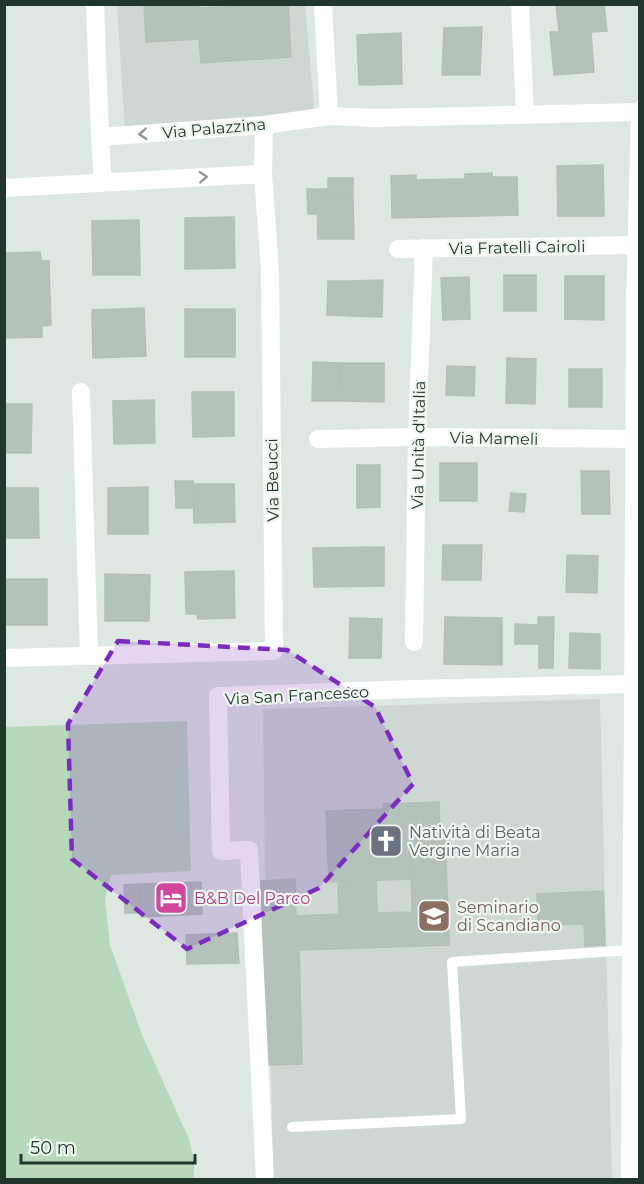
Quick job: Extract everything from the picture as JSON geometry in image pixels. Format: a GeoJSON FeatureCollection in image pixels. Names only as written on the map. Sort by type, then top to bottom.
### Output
{"type":"FeatureCollection","features":[{"type":"Feature","properties":{"kind":"street"},"geometry":{"type":"LineString","coordinates":[[95,4],[103,183]]}},
{"type":"Feature","properties":{"kind":"street"},"geometry":{"type":"LineString","coordinates":[[324,4],[329,116]]}},
{"type":"Feature","properties":{"kind":"street"},"geometry":{"type":"LineString","coordinates":[[520,4],[525,115]]}},
{"type":"Feature","properties":{"kind":"street"},"geometry":{"type":"LineString","coordinates":[[630,1179],[635,1062],[631,950],[636,728],[633,684],[635,303],[639,111]]}},
{"type":"Feature","properties":{"kind":"street","name":"Via Palazzina"},"geometry":{"type":"LineString","coordinates":[[100,137],[264,124],[329,116],[525,115],[639,111]]}},
{"type":"Feature","properties":{"kind":"street","name":"Via Beucci"},"geometry":{"type":"LineString","coordinates":[[4,658],[274,651],[270,271],[263,174],[264,124]]}},
{"type":"Feature","properties":{"kind":"street"},"geometry":{"type":"LineString","coordinates":[[4,188],[263,174]]}},
{"type":"Feature","properties":{"kind":"street","name":"Via Fratelli Cairoli"},"geometry":{"type":"LineString","coordinates":[[398,249],[636,245]]}},
{"type":"Feature","properties":{"kind":"street","name":"Via Unità d'Italia"},"geometry":{"type":"LineString","coordinates":[[414,642],[417,437],[424,248]]}},
{"type":"Feature","properties":{"kind":"street"},"geometry":{"type":"LineString","coordinates":[[81,392],[89,655]]}},
{"type":"Feature","properties":{"kind":"street","name":"Via Mameli"},"geometry":{"type":"LineString","coordinates":[[318,439],[417,437],[635,439]]}},
{"type":"Feature","properties":{"kind":"street","name":"Via San Francesco"},"geometry":{"type":"LineString","coordinates":[[265,1179],[249,850],[221,851],[218,696],[633,684]]}},
{"type":"Feature","properties":{"kind":"lane"},"geometry":{"type":"LineString","coordinates":[[292,1127],[461,1119],[452,962],[631,950]]}},
{"type":"Feature","properties":{"kind":"highlighted area"},"geometry":{"type":"Polygon","coordinates":[[[118,641],[287,650],[375,707],[413,784],[319,888],[187,949],[72,859],[68,724],[118,641]]]}},
{"type":"Feature","properties":{"kind":"shaded area"},"geometry":{"type":"Polygon","coordinates":[[[117,5],[305,5],[315,116],[125,133],[117,5]]]}},
{"type":"Feature","properties":{"kind":"shaded area","name":"Seminario di Scandiano"},"geometry":{"type":"Polygon","coordinates":[[[600,699],[612,1179],[273,1179],[271,1065],[267,1065],[261,881],[265,880],[263,709],[600,699]]]}},
{"type":"Feature","properties":{"kind":"green space"},"geometry":{"type":"Polygon","coordinates":[[[187,721],[191,871],[111,875],[105,899],[110,945],[142,1035],[189,1139],[194,1160],[194,1179],[5,1179],[5,727],[187,721]]]}},
{"type":"Feature","properties":{"kind":"building"},"geometry":{"type":"Polygon","coordinates":[[[144,4],[199,4],[199,8],[244,6],[244,4],[288,4],[291,57],[201,63],[199,39],[146,42],[144,4]]]}},
{"type":"Feature","properties":{"kind":"building"},"geometry":{"type":"Polygon","coordinates":[[[556,4],[604,4],[607,31],[591,32],[594,72],[554,75],[550,32],[559,32],[556,4]]]}},
{"type":"Feature","properties":{"kind":"building"},"geometry":{"type":"Polygon","coordinates":[[[482,27],[480,75],[442,75],[444,28],[482,27]]]}},
{"type":"Feature","properties":{"kind":"building"},"geometry":{"type":"Polygon","coordinates":[[[401,33],[402,84],[359,85],[357,35],[401,33]]]}},
{"type":"Feature","properties":{"kind":"building"},"geometry":{"type":"Polygon","coordinates":[[[603,165],[604,216],[558,216],[557,166],[603,165]]]}},
{"type":"Feature","properties":{"kind":"building"},"geometry":{"type":"Polygon","coordinates":[[[492,173],[492,177],[517,177],[518,215],[392,218],[391,176],[416,175],[416,180],[465,179],[465,174],[492,173]]]}},
{"type":"Feature","properties":{"kind":"building"},"geometry":{"type":"Polygon","coordinates":[[[328,178],[353,178],[353,198],[317,198],[317,214],[308,214],[307,189],[328,189],[328,178]]]}},
{"type":"Feature","properties":{"kind":"building"},"geometry":{"type":"Polygon","coordinates":[[[317,198],[353,198],[354,239],[318,239],[317,198]]]}},
{"type":"Feature","properties":{"kind":"building"},"geometry":{"type":"Polygon","coordinates":[[[234,217],[235,268],[185,269],[185,218],[234,217]]]}},
{"type":"Feature","properties":{"kind":"building"},"geometry":{"type":"Polygon","coordinates":[[[139,220],[140,275],[93,275],[92,221],[139,220]]]}},
{"type":"Feature","properties":{"kind":"building"},"geometry":{"type":"Polygon","coordinates":[[[40,252],[41,261],[49,261],[51,325],[42,326],[42,337],[4,338],[4,307],[6,307],[4,253],[40,252]]]}},
{"type":"Feature","properties":{"kind":"building"},"geometry":{"type":"Polygon","coordinates":[[[504,275],[536,275],[536,311],[504,311],[504,275]]]}},
{"type":"Feature","properties":{"kind":"building"},"geometry":{"type":"Polygon","coordinates":[[[565,276],[604,276],[604,320],[565,319],[565,276]]]}},
{"type":"Feature","properties":{"kind":"building"},"geometry":{"type":"Polygon","coordinates":[[[469,277],[470,319],[443,320],[441,278],[469,277]]]}},
{"type":"Feature","properties":{"kind":"building"},"geometry":{"type":"Polygon","coordinates":[[[383,280],[382,317],[350,316],[351,281],[383,280]]]}},
{"type":"Feature","properties":{"kind":"building"},"geometry":{"type":"Polygon","coordinates":[[[328,281],[351,281],[350,316],[327,315],[328,281]]]}},
{"type":"Feature","properties":{"kind":"building"},"geometry":{"type":"Polygon","coordinates":[[[144,308],[146,356],[93,358],[92,310],[144,308]]]}},
{"type":"Feature","properties":{"kind":"building"},"geometry":{"type":"Polygon","coordinates":[[[185,309],[235,309],[235,357],[185,357],[185,309]]]}},
{"type":"Feature","properties":{"kind":"building"},"geometry":{"type":"Polygon","coordinates":[[[507,358],[536,359],[535,404],[506,403],[507,358]]]}},
{"type":"Feature","properties":{"kind":"building"},"geometry":{"type":"Polygon","coordinates":[[[313,362],[340,363],[340,390],[346,390],[345,401],[312,401],[313,362]]]}},
{"type":"Feature","properties":{"kind":"building"},"geometry":{"type":"Polygon","coordinates":[[[340,363],[384,363],[384,402],[345,401],[346,390],[340,390],[340,363]]]}},
{"type":"Feature","properties":{"kind":"building"},"geometry":{"type":"Polygon","coordinates":[[[447,366],[475,367],[474,396],[446,395],[447,366]]]}},
{"type":"Feature","properties":{"kind":"building"},"geometry":{"type":"Polygon","coordinates":[[[569,369],[602,369],[602,407],[569,407],[569,369]]]}},
{"type":"Feature","properties":{"kind":"building"},"geometry":{"type":"Polygon","coordinates":[[[192,392],[234,392],[234,436],[193,437],[192,392]]]}},
{"type":"Feature","properties":{"kind":"building"},"geometry":{"type":"Polygon","coordinates":[[[154,400],[155,443],[114,444],[113,401],[154,400]]]}},
{"type":"Feature","properties":{"kind":"building"},"geometry":{"type":"Polygon","coordinates":[[[4,404],[32,404],[31,453],[4,453],[4,404]]]}},
{"type":"Feature","properties":{"kind":"building"},"geometry":{"type":"Polygon","coordinates":[[[440,463],[477,463],[477,501],[440,501],[440,463]]]}},
{"type":"Feature","properties":{"kind":"building"},"geometry":{"type":"Polygon","coordinates":[[[357,465],[380,465],[380,507],[357,508],[357,465]]]}},
{"type":"Feature","properties":{"kind":"building"},"geometry":{"type":"Polygon","coordinates":[[[581,471],[609,471],[610,514],[582,514],[581,471]]]}},
{"type":"Feature","properties":{"kind":"building"},"geometry":{"type":"Polygon","coordinates":[[[175,481],[193,481],[193,508],[176,508],[175,481]]]}},
{"type":"Feature","properties":{"kind":"building"},"geometry":{"type":"Polygon","coordinates":[[[193,484],[234,484],[235,522],[194,523],[193,484]]]}},
{"type":"Feature","properties":{"kind":"building"},"geometry":{"type":"Polygon","coordinates":[[[148,487],[148,534],[108,534],[108,488],[148,487]]]}},
{"type":"Feature","properties":{"kind":"building"},"geometry":{"type":"Polygon","coordinates":[[[4,488],[38,488],[39,538],[4,538],[4,488]]]}},
{"type":"Feature","properties":{"kind":"building"},"geometry":{"type":"Polygon","coordinates":[[[511,493],[526,494],[524,512],[509,511],[511,493]]]}},
{"type":"Feature","properties":{"kind":"building"},"geometry":{"type":"Polygon","coordinates":[[[443,545],[482,545],[481,580],[442,580],[443,545]]]}},
{"type":"Feature","properties":{"kind":"building"},"geometry":{"type":"Polygon","coordinates":[[[384,547],[384,586],[314,587],[313,548],[384,547]]]}},
{"type":"Feature","properties":{"kind":"building"},"geometry":{"type":"Polygon","coordinates":[[[567,555],[598,556],[597,593],[566,592],[567,555]]]}},
{"type":"Feature","properties":{"kind":"building"},"geometry":{"type":"Polygon","coordinates":[[[234,571],[235,618],[198,619],[197,614],[186,614],[185,572],[234,571]]]}},
{"type":"Feature","properties":{"kind":"building"},"geometry":{"type":"Polygon","coordinates":[[[105,574],[150,575],[149,621],[105,621],[105,574]]]}},
{"type":"Feature","properties":{"kind":"building"},"geometry":{"type":"Polygon","coordinates":[[[4,579],[47,579],[47,625],[4,625],[4,579]]]}},
{"type":"Feature","properties":{"kind":"building"},"geometry":{"type":"Polygon","coordinates":[[[445,617],[502,618],[502,665],[444,664],[445,617]]]}},
{"type":"Feature","properties":{"kind":"building"},"geometry":{"type":"Polygon","coordinates":[[[538,617],[554,617],[553,668],[539,668],[539,644],[515,644],[515,624],[538,625],[538,617]]]}},
{"type":"Feature","properties":{"kind":"building"},"geometry":{"type":"Polygon","coordinates":[[[350,618],[382,619],[381,658],[349,658],[350,618]]]}},
{"type":"Feature","properties":{"kind":"building"},"geometry":{"type":"Polygon","coordinates":[[[570,633],[600,634],[600,669],[569,668],[570,633]]]}},
{"type":"Feature","properties":{"kind":"building","name":"Natività di Beata Vergine Maria"},"geometry":{"type":"Polygon","coordinates":[[[439,802],[440,832],[445,832],[446,860],[411,861],[411,879],[329,882],[326,811],[384,809],[383,804],[439,802]]]}},
{"type":"Feature","properties":{"kind":"building"},"geometry":{"type":"Polygon","coordinates":[[[446,860],[449,945],[299,950],[302,1064],[267,1065],[261,881],[295,879],[296,916],[339,914],[338,881],[376,880],[377,913],[412,912],[411,861],[446,860]]]}},
{"type":"Feature","properties":{"kind":"building","name":"B&B Del Parco"},"geometry":{"type":"Polygon","coordinates":[[[201,882],[202,914],[141,917],[140,884],[201,882]]]}},
{"type":"Feature","properties":{"kind":"building"},"geometry":{"type":"Polygon","coordinates":[[[140,884],[141,913],[125,913],[124,885],[140,884]]]}},
{"type":"Feature","properties":{"kind":"building"},"geometry":{"type":"Polygon","coordinates":[[[603,891],[605,945],[585,946],[584,924],[538,925],[537,894],[603,891]]]}},
{"type":"Feature","properties":{"kind":"building"},"geometry":{"type":"Polygon","coordinates":[[[237,933],[239,963],[187,964],[186,935],[237,933]]]}},
{"type":"Feature","properties":{"kind":"place","name":"Natività di Beata Vergine Maria"},"geometry":{"type":"Point","coordinates":[386,841]}},
{"type":"Feature","properties":{"kind":"place","name":"B&B Del Parco"},"geometry":{"type":"Point","coordinates":[171,898]}},
{"type":"Feature","properties":{"kind":"place","name":"Seminario di Scandiano"},"geometry":{"type":"Point","coordinates":[434,916]}}]}
